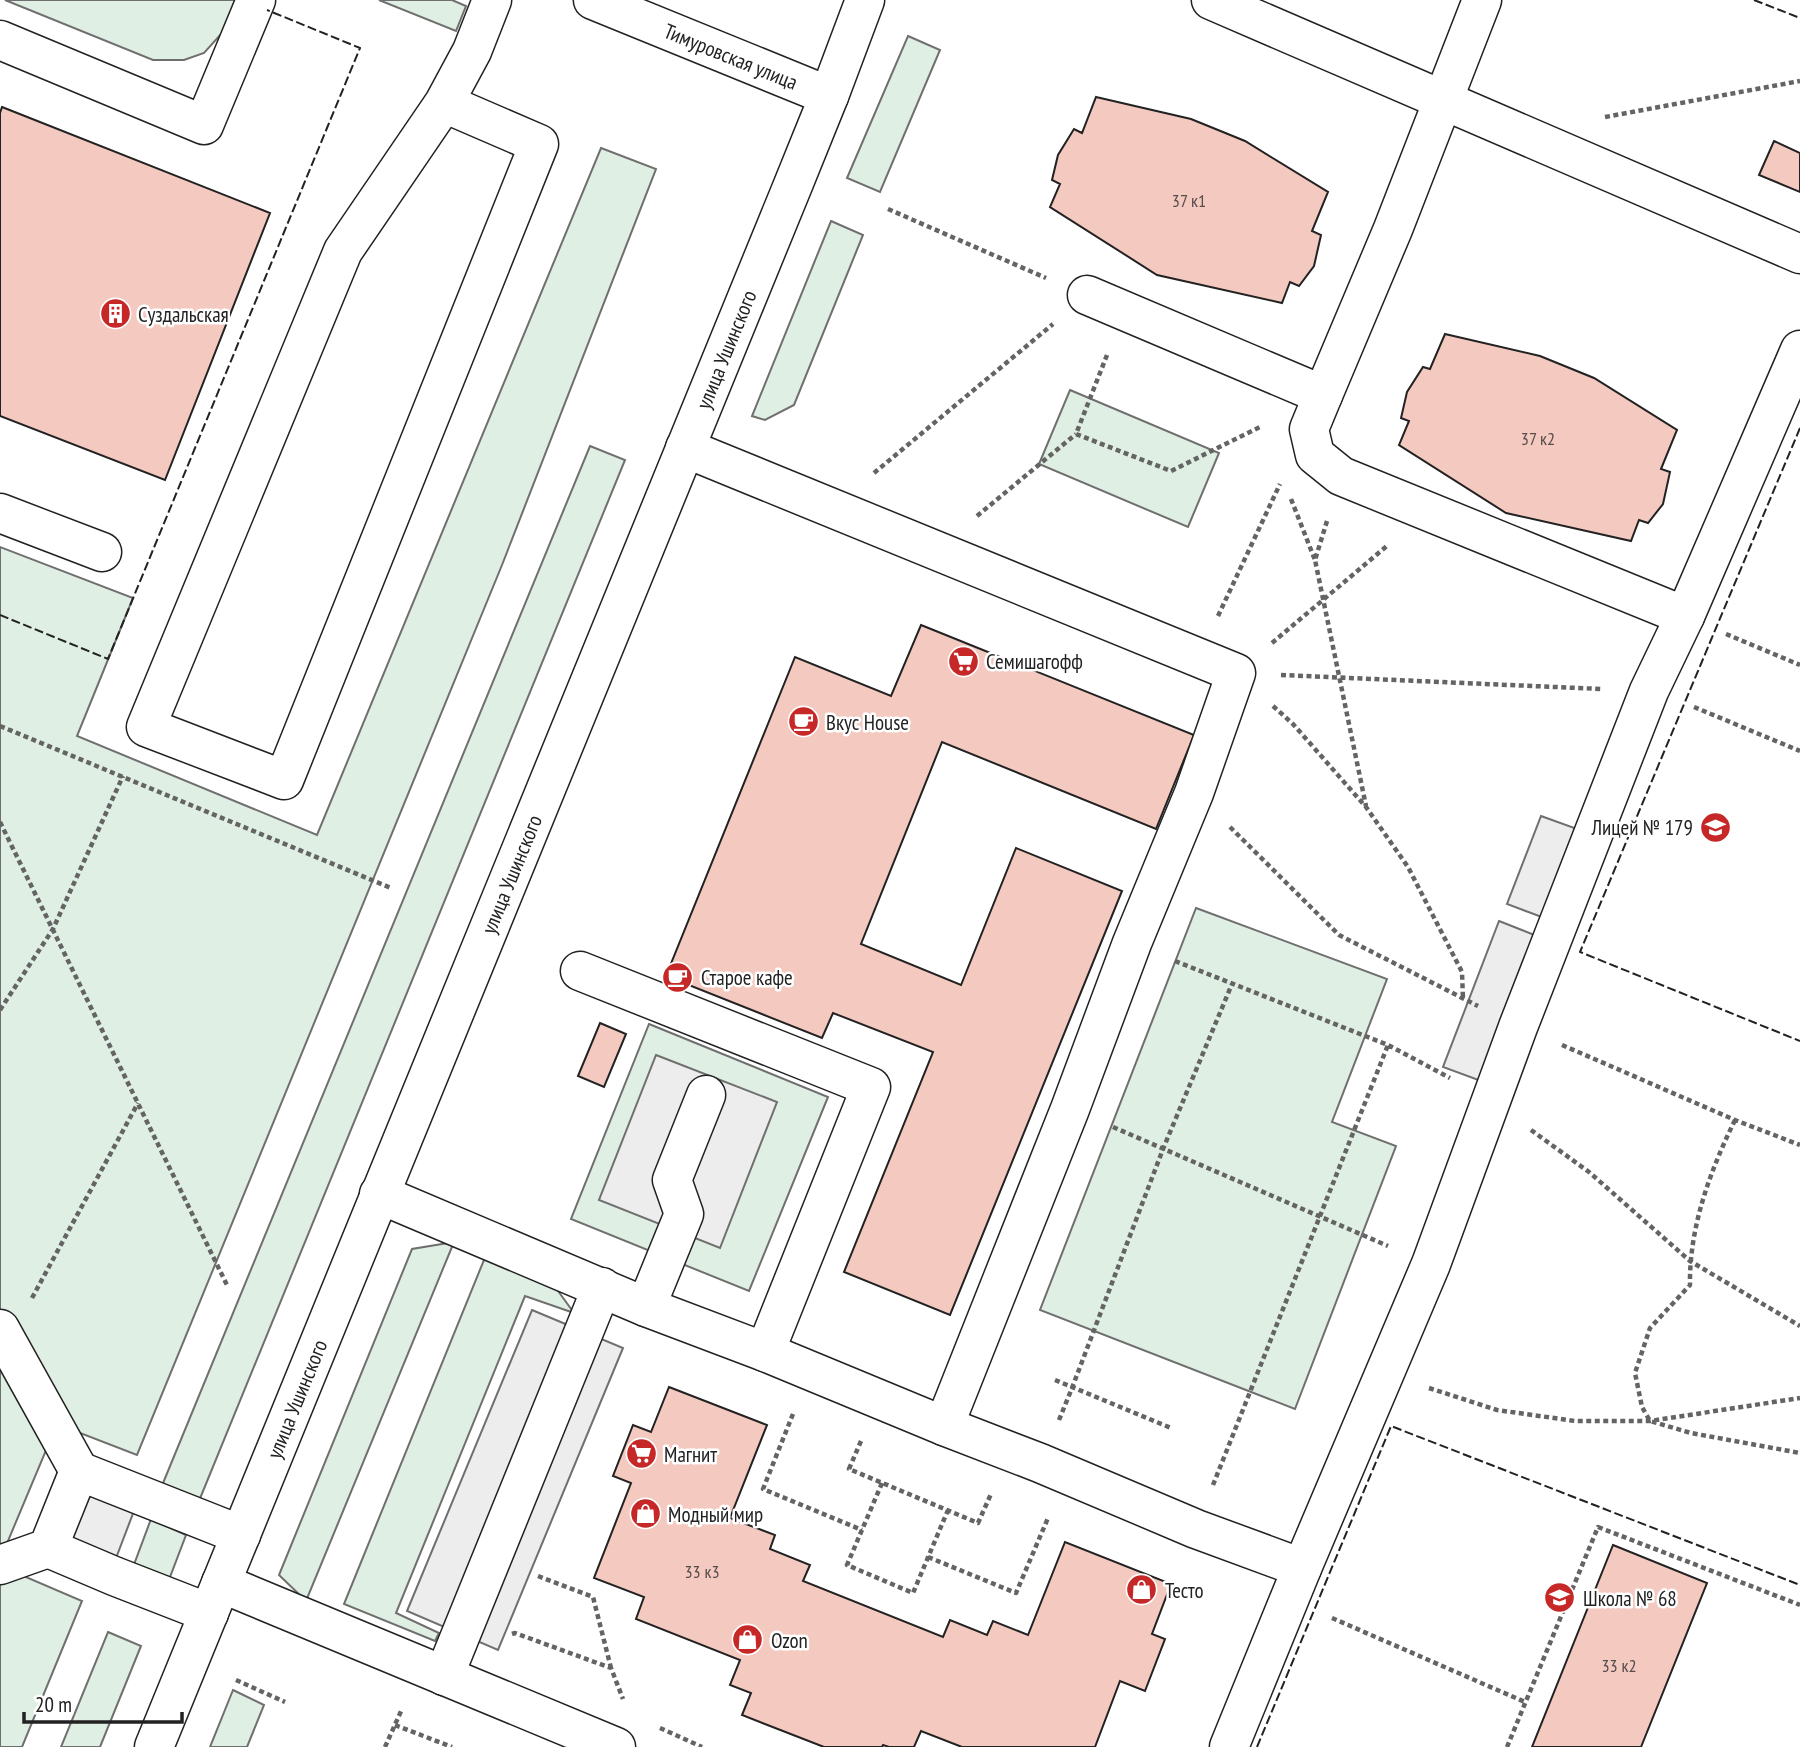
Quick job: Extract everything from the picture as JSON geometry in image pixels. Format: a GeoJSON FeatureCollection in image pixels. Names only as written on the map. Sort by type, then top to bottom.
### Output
{"type":"FeatureCollection","features":[{"type":"Feature","properties":{"kind":"street"},"geometry":{"type":"LineString","coordinates":[[0,40],[204,125],[256,0]]}},
{"type":"Feature","properties":{"kind":"street"},"geometry":{"type":"LineString","coordinates":[[444,103],[539,144],[284,780],[146,727],[343,251],[444,103],[471,51],[492,0]]}},
{"type":"Feature","properties":{"kind":"street","name":"Тимуровская улица"},"geometry":{"type":"LineString","coordinates":[[593,0],[829,96]]}},
{"type":"Feature","properties":{"kind":"street","name":"улица Ушинского"},"geometry":{"type":"LineString","coordinates":[[154,1747],[829,96],[865,0]]}},
{"type":"Feature","properties":{"kind":"street"},"geometry":{"type":"LineString","coordinates":[[1482,0],[1393,229],[1309,429],[1315,455],[1341,476],[1685,616]]}},
{"type":"Feature","properties":{"kind":"street"},"geometry":{"type":"LineString","coordinates":[[1230,4],[1800,254]]}},
{"type":"Feature","properties":{"kind":"street"},"geometry":{"type":"LineString","coordinates":[[1087,295],[1323,395]]}},
{"type":"Feature","properties":{"kind":"street"},"geometry":{"type":"LineString","coordinates":[[1230,1747],[1295,1585],[1431,1264],[1518,1027],[1649,691],[1685,616],[1800,350]]}},
{"type":"Feature","properties":{"kind":"street"},"geometry":{"type":"LineString","coordinates":[[685,448],[1236,673],[1194,793],[1132,943],[1070,1109],[944,1426]]}},
{"type":"Feature","properties":{"kind":"street"},"geometry":{"type":"LineString","coordinates":[[0,513],[102,552]]}},
{"type":"Feature","properties":{"kind":"street"},"geometry":{"type":"LineString","coordinates":[[580,971],[871,1087],[765,1352]]}},
{"type":"Feature","properties":{"kind":"street"},"geometry":{"type":"LineString","coordinates":[[646,1307],[684,1214],[672,1180],[706,1094]]}},
{"type":"Feature","properties":{"kind":"street"},"geometry":{"type":"LineString","coordinates":[[379,1194],[646,1307],[765,1352],[1196,1529],[1295,1585]]}},
{"type":"Feature","properties":{"kind":"street"},"geometry":{"type":"LineString","coordinates":[[444,1676],[602,1287]]}},
{"type":"Feature","properties":{"kind":"street"},"geometry":{"type":"LineString","coordinates":[[4,1335],[79,1471],[241,1535]]}},
{"type":"Feature","properties":{"kind":"street"},"geometry":{"type":"LineString","coordinates":[[48,1548],[79,1471]]}},
{"type":"Feature","properties":{"kind":"street"},"geometry":{"type":"LineString","coordinates":[[0,1564],[48,1548],[114,1576],[215,1598],[444,1676],[617,1747]]}},
{"type":"Feature","properties":{"kind":"path"},"geometry":{"type":"LineString","coordinates":[[1603,117],[1800,82]]}},
{"type":"Feature","properties":{"kind":"path"},"geometry":{"type":"LineString","coordinates":[[833,508],[1087,295],[888,209]]}},
{"type":"Feature","properties":{"kind":"path"},"geometry":{"type":"LineString","coordinates":[[935,550],[1076,435],[1124,311]]}},
{"type":"Feature","properties":{"kind":"path"},"geometry":{"type":"LineString","coordinates":[[1076,435],[1171,471],[1323,395]]}},
{"type":"Feature","properties":{"kind":"path"},"geometry":{"type":"LineString","coordinates":[[1315,560],[1341,476]]}},
{"type":"Feature","properties":{"kind":"path"},"geometry":{"type":"LineString","coordinates":[[1199,658],[1283,478],[1315,560],[1366,807]]}},
{"type":"Feature","properties":{"kind":"path"},"geometry":{"type":"LineString","coordinates":[[1236,673],[1427,512]]}},
{"type":"Feature","properties":{"kind":"path"},"geometry":{"type":"LineString","coordinates":[[1685,616],[1800,665]]}},
{"type":"Feature","properties":{"kind":"path"},"geometry":{"type":"LineString","coordinates":[[1236,673],[1649,691],[1800,751]]}},
{"type":"Feature","properties":{"kind":"path"},"geometry":{"type":"LineString","coordinates":[[1236,673],[1293,724],[1366,807],[1408,867],[1462,972],[1463,999]]}},
{"type":"Feature","properties":{"kind":"path"},"geometry":{"type":"LineString","coordinates":[[0,726],[391,888]]}},
{"type":"Feature","properties":{"kind":"path"},"geometry":{"type":"LineString","coordinates":[[0,1010],[53,929],[146,727]]}},
{"type":"Feature","properties":{"kind":"path"},"geometry":{"type":"LineString","coordinates":[[1194,793],[1339,935],[1518,1027],[1800,1145]]}},
{"type":"Feature","properties":{"kind":"path"},"geometry":{"type":"LineString","coordinates":[[0,822],[227,1285]]}},
{"type":"Feature","properties":{"kind":"path"},"geometry":{"type":"LineString","coordinates":[[1040,1463],[1072,1388],[1163,1149],[1232,984]]}},
{"type":"Feature","properties":{"kind":"path"},"geometry":{"type":"LineString","coordinates":[[1196,1529],[1388,1045]]}},
{"type":"Feature","properties":{"kind":"path"},"geometry":{"type":"LineString","coordinates":[[4,1335],[138,1102]]}},
{"type":"Feature","properties":{"kind":"path"},"geometry":{"type":"LineString","coordinates":[[1070,1109],[1431,1264]]}},
{"type":"Feature","properties":{"kind":"path"},"geometry":{"type":"LineString","coordinates":[[1735,1120],[1717,1157],[1703,1200],[1690,1261],[1690,1286],[1650,1328],[1635,1373],[1643,1407],[1650,1421],[1691,1433],[1800,1453]]}},
{"type":"Feature","properties":{"kind":"path"},"geometry":{"type":"LineString","coordinates":[[1385,1373],[1497,1410],[1575,1421],[1650,1421],[1800,1398]]}},
{"type":"Feature","properties":{"kind":"path"},"geometry":{"type":"LineString","coordinates":[[1055,1380],[1171,1428]]}},
{"type":"Feature","properties":{"kind":"path"},"geometry":{"type":"LineString","coordinates":[[798,1403],[763,1489],[862,1530]]}},
{"type":"Feature","properties":{"kind":"path"},"geometry":{"type":"LineString","coordinates":[[866,1431],[849,1469],[978,1523],[992,1493]]}},
{"type":"Feature","properties":{"kind":"path"},"geometry":{"type":"LineString","coordinates":[[882,1483],[848,1565],[913,1593],[948,1510]]}},
{"type":"Feature","properties":{"kind":"path"},"geometry":{"type":"LineString","coordinates":[[928,1556],[1016,1594],[1048,1518]]}},
{"type":"Feature","properties":{"kind":"path"},"geometry":{"type":"LineString","coordinates":[[1507,1747],[1598,1527],[1800,1605]]}},
{"type":"Feature","properties":{"kind":"path"},"geometry":{"type":"LineString","coordinates":[[534,1587],[538,1576],[593,1597],[611,1668],[625,1703]]}},
{"type":"Feature","properties":{"kind":"path"},"geometry":{"type":"LineString","coordinates":[[1295,1585],[1315,1610],[1525,1702]]}},
{"type":"Feature","properties":{"kind":"path"},"geometry":{"type":"LineString","coordinates":[[519,1622],[515,1633],[611,1668]]}},
{"type":"Feature","properties":{"kind":"path"},"geometry":{"type":"LineString","coordinates":[[236,1680],[285,1702]]}},
{"type":"Feature","properties":{"kind":"path"},"geometry":{"type":"LineString","coordinates":[[395,1725],[452,1747]]}},
{"type":"Feature","properties":{"kind":"path"},"geometry":{"type":"LineString","coordinates":[[653,1726],[702,1747]]}},
{"type":"Feature","properties":{"kind":"green space"},"geometry":{"type":"Polygon","coordinates":[[[5,0],[237,0],[223,32],[204,53],[184,60],[153,60],[5,0]]]}},
{"type":"Feature","properties":{"kind":"green space"},"geometry":{"type":"Polygon","coordinates":[[[379,0],[452,0],[466,6],[456,31],[379,0]]]}},
{"type":"Feature","properties":{"kind":"green space"},"geometry":{"type":"Polygon","coordinates":[[[908,36],[940,50],[880,192],[847,178],[908,36]]]}},
{"type":"Feature","properties":{"kind":"green space"},"geometry":{"type":"Polygon","coordinates":[[[601,148],[656,169],[502,565],[137,1455],[57,1424],[0,1560],[0,547],[133,598],[77,736],[317,835],[601,148]]]}},
{"type":"Feature","properties":{"kind":"green space"},"geometry":{"type":"Polygon","coordinates":[[[831,221],[863,235],[794,405],[765,420],[752,416],[831,221]]]}},
{"type":"Feature","properties":{"kind":"green space"},"geometry":{"type":"Polygon","coordinates":[[[1070,390],[1219,453],[1188,527],[1039,464],[1070,390]]]}},
{"type":"Feature","properties":{"kind":"green space"},"geometry":{"type":"Polygon","coordinates":[[[590,446],[625,460],[199,1501],[161,1488],[590,446]]]}},
{"type":"Feature","properties":{"kind":"green space"},"geometry":{"type":"Polygon","coordinates":[[[1196,908],[1387,979],[1332,1122],[1396,1146],[1295,1409],[1040,1310],[1196,908]]]}},
{"type":"Feature","properties":{"kind":"green space"},"geometry":{"type":"Polygon","coordinates":[[[649,1024],[828,1097],[749,1291],[571,1219],[649,1024]]]}},
{"type":"Feature","properties":{"kind":"green space"},"geometry":{"type":"Polygon","coordinates":[[[454,1242],[306,1601],[279,1575],[412,1249],[454,1242]]]}},
{"type":"Feature","properties":{"kind":"green space"},"geometry":{"type":"Polygon","coordinates":[[[486,1255],[553,1284],[574,1313],[525,1296],[396,1613],[439,1633],[435,1641],[344,1604],[486,1255]]]}},
{"type":"Feature","properties":{"kind":"green space"},"geometry":{"type":"Polygon","coordinates":[[[151,1519],[186,1535],[170,1577],[151,1577],[132,1570],[151,1519]]]}},
{"type":"Feature","properties":{"kind":"green space"},"geometry":{"type":"Polygon","coordinates":[[[0,1566],[82,1601],[22,1747],[0,1747],[0,1566]]]}},
{"type":"Feature","properties":{"kind":"green space"},"geometry":{"type":"Polygon","coordinates":[[[108,1632],[141,1646],[100,1747],[61,1747],[108,1632]]]}},
{"type":"Feature","properties":{"kind":"green space"},"geometry":{"type":"Polygon","coordinates":[[[233,1690],[264,1705],[247,1747],[210,1747],[233,1690]]]}},
{"type":"Feature","properties":{"kind":"shaded area"},"geometry":{"type":"Polygon","coordinates":[[[1541,816],[1580,830],[1547,919],[1507,904],[1541,816]]]}},
{"type":"Feature","properties":{"kind":"shaded area"},"geometry":{"type":"Polygon","coordinates":[[[1499,921],[1537,936],[1481,1081],[1443,1067],[1499,921]]]}},
{"type":"Feature","properties":{"kind":"shaded area"},"geometry":{"type":"Polygon","coordinates":[[[656,1055],[777,1102],[720,1248],[599,1200],[656,1055]]]}},
{"type":"Feature","properties":{"kind":"shaded area"},"geometry":{"type":"Polygon","coordinates":[[[532,1310],[623,1348],[498,1650],[407,1611],[532,1310]]]}},
{"type":"Feature","properties":{"kind":"shaded area"},"geometry":{"type":"Polygon","coordinates":[[[80,1481],[137,1503],[113,1566],[56,1544],[80,1481]]]}},
{"type":"Feature","properties":{"kind":"building"},"geometry":{"type":"Polygon","coordinates":[[[1096,97],[1191,119],[1245,141],[1328,192],[1312,231],[1321,235],[1314,266],[1299,286],[1290,282],[1282,303],[1157,275],[1050,207],[1060,184],[1052,180],[1058,155],[1074,129],[1082,133],[1096,97]]]}},
{"type":"Feature","properties":{"kind":"building","name":"Суздальская"},"geometry":{"type":"Polygon","coordinates":[[[2,107],[270,213],[165,480],[0,416],[2,107]]]}},
{"type":"Feature","properties":{"kind":"building"},"geometry":{"type":"Polygon","coordinates":[[[1774,141],[1800,153],[1800,192],[1759,175],[1774,141]]]}},
{"type":"Feature","properties":{"kind":"building"},"geometry":{"type":"Polygon","coordinates":[[[1445,334],[1540,356],[1594,378],[1677,430],[1661,469],[1670,472],[1663,504],[1648,523],[1639,520],[1631,541],[1506,513],[1399,445],[1409,421],[1401,418],[1407,392],[1423,367],[1430,369],[1445,334]]]}},
{"type":"Feature","properties":{"kind":"building"},"geometry":{"type":"Polygon","coordinates":[[[921,625],[1194,735],[1156,829],[942,742],[861,944],[961,985],[1016,848],[1122,891],[950,1315],[844,1272],[933,1052],[833,1013],[822,1038],[666,976],[795,657],[891,696],[921,625]]]}},
{"type":"Feature","properties":{"kind":"building"},"geometry":{"type":"Polygon","coordinates":[[[600,1023],[626,1034],[604,1087],[578,1076],[600,1023]]]}},
{"type":"Feature","properties":{"kind":"building"},"geometry":{"type":"Polygon","coordinates":[[[669,1387],[767,1425],[730,1518],[775,1535],[770,1549],[810,1565],[803,1581],[943,1637],[950,1620],[987,1635],[993,1621],[1028,1635],[1065,1542],[1171,1584],[1152,1634],[1165,1639],[1145,1691],[1120,1681],[1095,1747],[962,1747],[921,1731],[914,1747],[824,1747],[742,1715],[751,1693],[730,1685],[740,1660],[636,1619],[644,1597],[594,1578],[631,1483],[613,1476],[633,1425],[651,1432],[669,1387]]]}},
{"type":"Feature","properties":{"kind":"building"},"geometry":{"type":"Polygon","coordinates":[[[1613,1545],[1707,1583],[1641,1747],[1532,1747],[1613,1545]]]}},
{"type":"Feature","properties":{"kind":"fence"},"geometry":{"type":"LineString","coordinates":[[1754,0],[1800,18]]}},
{"type":"Feature","properties":{"kind":"fence"},"geometry":{"type":"LineString","coordinates":[[0,615],[108,659],[360,48],[267,10]]}},
{"type":"Feature","properties":{"kind":"fence"},"geometry":{"type":"LineString","coordinates":[[1800,428],[1580,952],[1800,1041]]}},
{"type":"Feature","properties":{"kind":"fence"},"geometry":{"type":"LineString","coordinates":[[1257,1747],[1391,1426],[1800,1585]]}},
{"type":"Feature","properties":{"kind":"place","name":"Суздальская"},"geometry":{"type":"Point","coordinates":[115,314]}},
{"type":"Feature","properties":{"kind":"place","name":"Семишагофф"},"geometry":{"type":"Point","coordinates":[963,661]}},
{"type":"Feature","properties":{"kind":"place","name":"Вкус House"},"geometry":{"type":"Point","coordinates":[803,722]}},
{"type":"Feature","properties":{"kind":"place","name":"Лицей № 179"},"geometry":{"type":"Point","coordinates":[1716,827]}},
{"type":"Feature","properties":{"kind":"place","name":"Старое кафе"},"geometry":{"type":"Point","coordinates":[678,977]}},
{"type":"Feature","properties":{"kind":"place","name":"Магнит"},"geometry":{"type":"Point","coordinates":[641,1454]}},
{"type":"Feature","properties":{"kind":"place","name":"Модный мир"},"geometry":{"type":"Point","coordinates":[645,1514]}},
{"type":"Feature","properties":{"kind":"place","name":"Тесто"},"geometry":{"type":"Point","coordinates":[1142,1590]}},
{"type":"Feature","properties":{"kind":"place","name":"Школа № 68"},"geometry":{"type":"Point","coordinates":[1560,1598]}},
{"type":"Feature","properties":{"kind":"place","name":"Ozon"},"geometry":{"type":"Point","coordinates":[748,1640]}}]}
